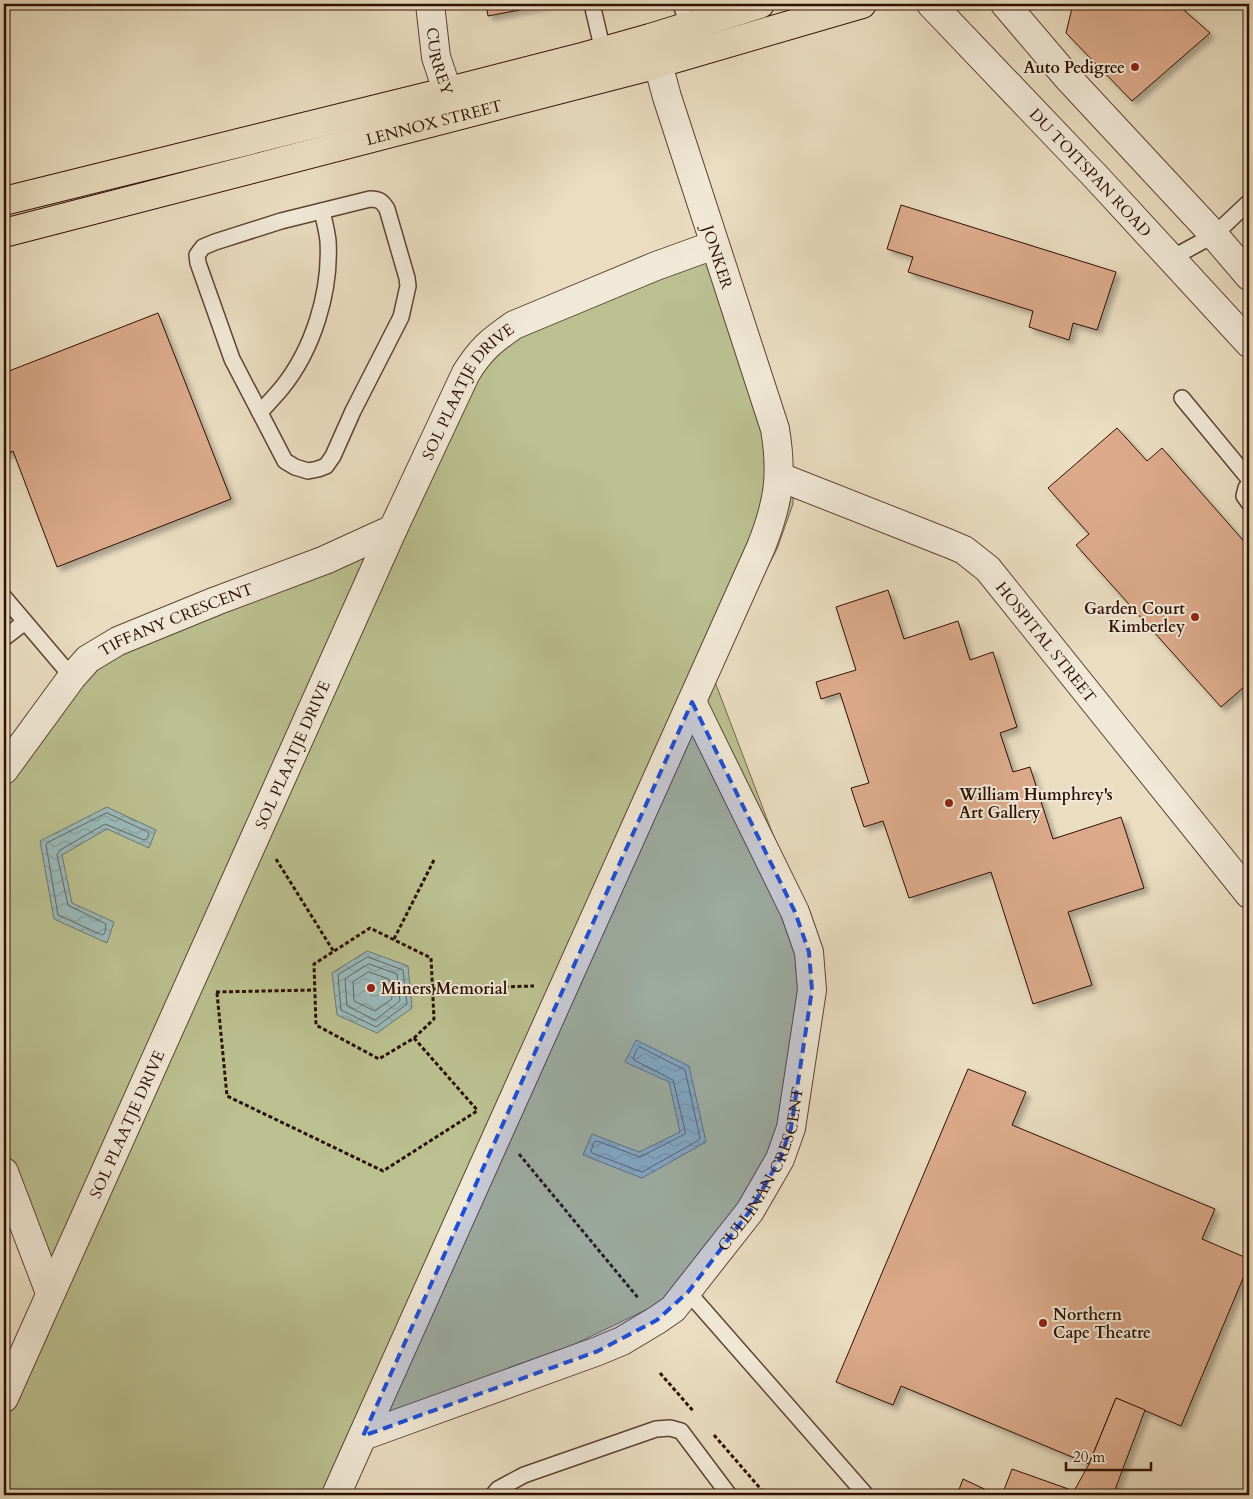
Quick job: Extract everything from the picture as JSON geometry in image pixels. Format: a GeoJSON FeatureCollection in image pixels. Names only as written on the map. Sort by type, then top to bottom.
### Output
{"type":"FeatureCollection","features":[{"type":"Feature","properties":{"kind":"highway","name":"LENNOX STREET"},"geometry":{"type":"LineString","coordinates":[[4,233],[452,104],[603,51],[650,38],[684,15],[760,4]]}},
{"type":"Feature","properties":{"kind":"highway","name":"LENNOX STREET"},"geometry":{"type":"LineString","coordinates":[[4,201],[452,104],[658,64],[862,4]]}},
{"type":"Feature","properties":{"kind":"street","name":"CURREY"},"geometry":{"type":"LineString","coordinates":[[430,4],[436,57],[452,104]]}},
{"type":"Feature","properties":{"kind":"street","name":"DU TOITSPAN ROAD"},"geometry":{"type":"LineString","coordinates":[[931,4],[1097,178],[1249,343]]}},
{"type":"Feature","properties":{"kind":"street"},"geometry":{"type":"LineString","coordinates":[[1005,4],[1068,78],[1214,235],[1249,276]]}},
{"type":"Feature","properties":{"kind":"street","name":"JONKER"},"geometry":{"type":"LineString","coordinates":[[650,38],[714,245],[775,430],[780,459],[780,477]]}},
{"type":"Feature","properties":{"kind":"street","name":"SOL PLAATJE DRIVE"},"geometry":{"type":"LineString","coordinates":[[4,1398],[393,529],[466,373],[480,352],[490,342],[514,325],[656,266],[714,245]]}},
{"type":"Feature","properties":{"kind":"street"},"geometry":{"type":"LineString","coordinates":[[336,1495],[761,547],[771,522],[780,477]]}},
{"type":"Feature","properties":{"kind":"street","name":"HOSPITAL STREET"},"geometry":{"type":"LineString","coordinates":[[780,477],[950,544],[976,558],[988,569],[1249,894]]}},
{"type":"Feature","properties":{"kind":"street","name":"TIFFANY CRESCENT"},"geometry":{"type":"LineString","coordinates":[[4,770],[72,677],[88,659],[118,641],[216,601],[325,560],[393,529]]}},
{"type":"Feature","properties":{"kind":"street","name":"CULLINAN CRESCENT"},"geometry":{"type":"LineString","coordinates":[[363,1436],[598,1351],[622,1341],[657,1320],[673,1309],[688,1292],[750,1211],[786,1147],[791,1128],[812,990],[809,952],[795,912],[692,702]]}},
{"type":"Feature","properties":{"kind":"street"},"geometry":{"type":"LineString","coordinates":[[4,1172],[50,1293]]}},
{"type":"Feature","properties":{"kind":"lane"},"geometry":{"type":"LineString","coordinates":[[592,4],[603,51]]}},
{"type":"Feature","properties":{"kind":"lane"},"geometry":{"type":"LineString","coordinates":[[370,199],[378,199],[383,203],[387,209],[408,286],[400,317],[353,411],[333,456],[326,466],[308,471],[294,467],[285,461],[232,359],[198,263],[197,254],[203,248],[215,242],[322,210],[370,199]]}},
{"type":"Feature","properties":{"kind":"lane"},"geometry":{"type":"LineString","coordinates":[[1170,259],[1214,235],[1249,202]]}},
{"type":"Feature","properties":{"kind":"lane"},"geometry":{"type":"LineString","coordinates":[[260,412],[281,389],[294,369],[309,342],[318,315],[325,284],[328,240],[322,210]]}},
{"type":"Feature","properties":{"kind":"lane"},"geometry":{"type":"LineString","coordinates":[[1182,398],[1249,479]]}},
{"type":"Feature","properties":{"kind":"lane"},"geometry":{"type":"LineString","coordinates":[[1249,484],[1244,496],[1249,502]]}},
{"type":"Feature","properties":{"kind":"lane"},"geometry":{"type":"LineString","coordinates":[[4,597],[72,677]]}},
{"type":"Feature","properties":{"kind":"lane"},"geometry":{"type":"LineString","coordinates":[[4,638],[25,622]]}},
{"type":"Feature","properties":{"kind":"lane"},"geometry":{"type":"LineString","coordinates":[[688,1292],[866,1495]]}},
{"type":"Feature","properties":{"kind":"lane"},"geometry":{"type":"LineString","coordinates":[[493,1495],[498,1489],[524,1475],[656,1429],[670,1428],[680,1431],[729,1495]]}},
{"type":"Feature","properties":{"kind":"path"},"geometry":{"type":"LineString","coordinates":[[259,831],[334,952]]}},
{"type":"Feature","properties":{"kind":"path"},"geometry":{"type":"LineString","coordinates":[[394,940],[434,860]]}},
{"type":"Feature","properties":{"kind":"path"},"geometry":{"type":"LineString","coordinates":[[370,928],[432,958],[434,1020],[414,1038],[380,1059],[316,1025],[314,964],[334,952],[370,928]]}},
{"type":"Feature","properties":{"kind":"path"},"geometry":{"type":"LineString","coordinates":[[433,989],[565,985]]}},
{"type":"Feature","properties":{"kind":"path"},"geometry":{"type":"LineString","coordinates":[[185,994],[315,990]]}},
{"type":"Feature","properties":{"kind":"path"},"geometry":{"type":"LineString","coordinates":[[217,992],[227,1096],[383,1171],[477,1111]]}},
{"type":"Feature","properties":{"kind":"path"},"geometry":{"type":"LineString","coordinates":[[414,1038],[477,1111],[500,1131],[657,1320]]}},
{"type":"Feature","properties":{"kind":"highlighted area"},"geometry":{"type":"Polygon","coordinates":[[[692,702],[795,912],[809,952],[812,990],[791,1128],[780,1159],[750,1211],[688,1292],[657,1320],[598,1351],[363,1436],[500,1131],[692,702]]]}},
{"type":"Feature","properties":{"kind":"green space"},"geometry":{"type":"Polygon","coordinates":[[[727,248],[793,466],[793,504],[777,549],[712,674],[824,969],[790,1149],[704,1282],[481,1389],[362,1432],[333,1495],[4,1495],[4,1419],[56,1291],[4,1158],[4,779],[91,662],[405,521],[489,341],[727,248]]]}},
{"type":"Feature","properties":{"kind":"water"},"geometry":{"type":"Polygon","coordinates":[[[107,807],[156,830],[149,848],[107,829],[62,855],[72,903],[114,922],[107,943],[54,919],[40,841],[107,807]]]}},
{"type":"Feature","properties":{"kind":"water"},"geometry":{"type":"Polygon","coordinates":[[[367,951],[408,966],[412,1008],[377,1033],[337,1015],[332,973],[367,951]]]}},
{"type":"Feature","properties":{"kind":"water"},"geometry":{"type":"Polygon","coordinates":[[[636,1040],[689,1066],[706,1142],[642,1178],[583,1155],[592,1134],[639,1152],[680,1132],[669,1082],[625,1062],[636,1040]]]}},
{"type":"Feature","properties":{"kind":"building"},"geometry":{"type":"Polygon","coordinates":[[[486,4],[551,4],[488,16],[486,4]]]}},
{"type":"Feature","properties":{"kind":"building","name":"Auto Pedigree"},"geometry":{"type":"Polygon","coordinates":[[[1073,4],[1177,4],[1210,33],[1132,101],[1066,33],[1073,4]]]}},
{"type":"Feature","properties":{"kind":"building"},"geometry":{"type":"Polygon","coordinates":[[[901,205],[1116,272],[1097,330],[1073,323],[1069,340],[1029,327],[1033,311],[908,272],[913,257],[887,249],[901,205]]]}},
{"type":"Feature","properties":{"kind":"building"},"geometry":{"type":"Polygon","coordinates":[[[158,313],[231,499],[57,567],[13,451],[4,455],[4,373],[158,313]]]}},
{"type":"Feature","properties":{"kind":"building","name":"Garden Court Kimberley"},"geometry":{"type":"Polygon","coordinates":[[[1117,428],[1147,461],[1162,448],[1249,547],[1249,693],[1244,687],[1221,707],[1076,545],[1089,534],[1048,488],[1117,428]]]}},
{"type":"Feature","properties":{"kind":"building","name":"William Humphrey's Art Gallery"},"geometry":{"type":"Polygon","coordinates":[[[888,590],[904,639],[958,621],[970,660],[993,652],[1017,727],[1000,733],[1013,772],[1030,767],[1053,839],[1121,817],[1144,888],[1068,912],[1092,985],[1033,1004],[991,872],[909,898],[883,821],[864,827],[851,788],[869,783],[840,693],[821,699],[816,682],[856,670],[836,607],[888,590]]]}},
{"type":"Feature","properties":{"kind":"building","name":"Northern Cape Theatre"},"geometry":{"type":"Polygon","coordinates":[[[968,1069],[1026,1092],[1012,1125],[1215,1209],[1202,1239],[1249,1259],[1249,1264],[1181,1426],[1116,1398],[1089,1464],[901,1386],[893,1405],[836,1382],[968,1069]]]}},
{"type":"Feature","properties":{"kind":"building"},"geometry":{"type":"Polygon","coordinates":[[[1116,1398],[1145,1410],[1113,1495],[1002,1495],[1012,1469],[1074,1491],[1089,1464],[1116,1398]]]}},
{"type":"Feature","properties":{"kind":"building"},"geometry":{"type":"Polygon","coordinates":[[[963,1479],[997,1495],[957,1495],[963,1479]]]}},
{"type":"Feature","properties":{"kind":"place","name":"Auto Pedigree"},"geometry":{"type":"Point","coordinates":[1135,67]}},
{"type":"Feature","properties":{"kind":"place","name":"Garden Court Kimberley"},"geometry":{"type":"Point","coordinates":[1195,617]}},
{"type":"Feature","properties":{"kind":"place","name":"William Humphrey's Art Gallery"},"geometry":{"type":"Point","coordinates":[949,803]}},
{"type":"Feature","properties":{"kind":"place","name":"Miners Memorial"},"geometry":{"type":"Point","coordinates":[371,988]}},
{"type":"Feature","properties":{"kind":"place","name":"Northern Cape Theatre"},"geometry":{"type":"Point","coordinates":[1043,1323]}}]}
